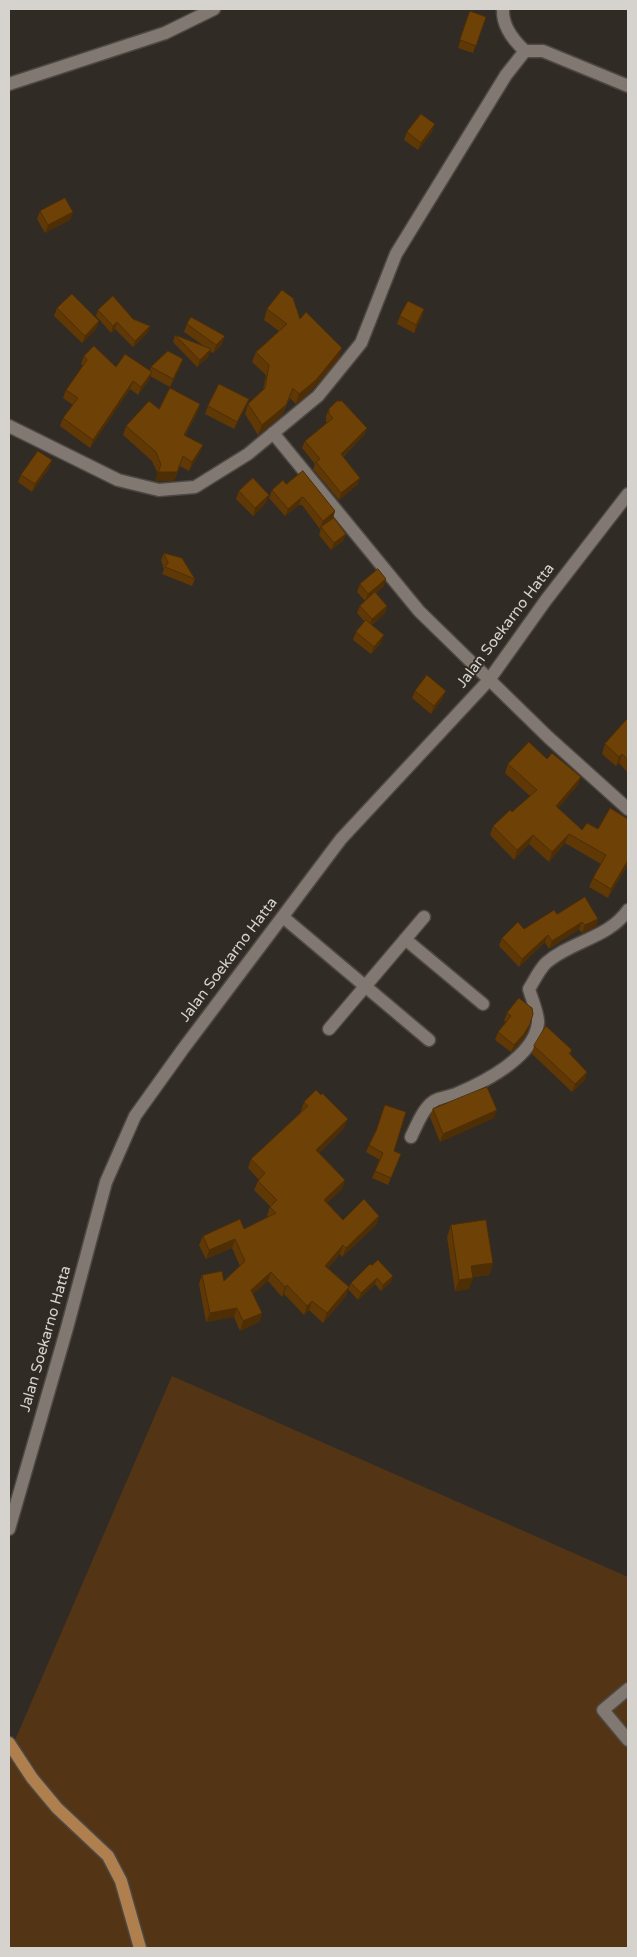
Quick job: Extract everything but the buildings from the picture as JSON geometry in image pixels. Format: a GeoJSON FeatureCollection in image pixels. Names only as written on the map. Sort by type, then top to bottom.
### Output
{"type":"FeatureCollection","features":[{"type":"Feature","properties":{"kind":"main road"},"geometry":{"type":"LineString","coordinates":[[9,1743],[48,1798],[108,1856],[121,1880],[140,1948]]}},
{"type":"Feature","properties":{"kind":"street"},"geometry":{"type":"LineString","coordinates":[[9,84],[165,33],[214,9]]}},
{"type":"Feature","properties":{"kind":"street"},"geometry":{"type":"LineString","coordinates":[[503,9],[502,16],[507,30],[517,44],[525,51],[543,51],[628,86]]}},
{"type":"Feature","properties":{"kind":"street"},"geometry":{"type":"LineString","coordinates":[[9,426],[118,480],[159,490],[195,487],[248,454],[318,396],[361,342],[396,254],[506,75],[525,51]]}},
{"type":"Feature","properties":{"kind":"street"},"geometry":{"type":"LineString","coordinates":[[273,433],[419,611],[548,737],[628,809]]}},
{"type":"Feature","properties":{"kind":"street","name":"Jalan Soekarno Hatta"},"geometry":{"type":"LineString","coordinates":[[9,1529],[67,1328],[106,1182],[135,1116],[341,839],[489,680],[546,600],[628,494]]}},
{"type":"Feature","properties":{"kind":"street"},"geometry":{"type":"LineString","coordinates":[[411,1137],[420,1118],[434,1101],[454,1095],[480,1083],[517,1058],[531,1042],[538,1022],[529,989],[546,964],[570,948],[605,932],[625,915],[628,910]]}},
{"type":"Feature","properties":{"kind":"street"},"geometry":{"type":"LineString","coordinates":[[282,917],[429,1040]]}},
{"type":"Feature","properties":{"kind":"street"},"geometry":{"type":"LineString","coordinates":[[329,1029],[424,917]]}},
{"type":"Feature","properties":{"kind":"street"},"geometry":{"type":"LineString","coordinates":[[405,939],[483,1004]]}},
{"type":"Feature","properties":{"kind":"street"},"geometry":{"type":"LineString","coordinates":[[628,1689],[604,1710],[628,1740]]}},
{"type":"Feature","properties":{"kind":"shaded area"},"geometry":{"type":"Polygon","coordinates":[[[172,1376],[628,1577],[628,1948],[9,1948],[9,1754],[172,1376]]]}}]}
